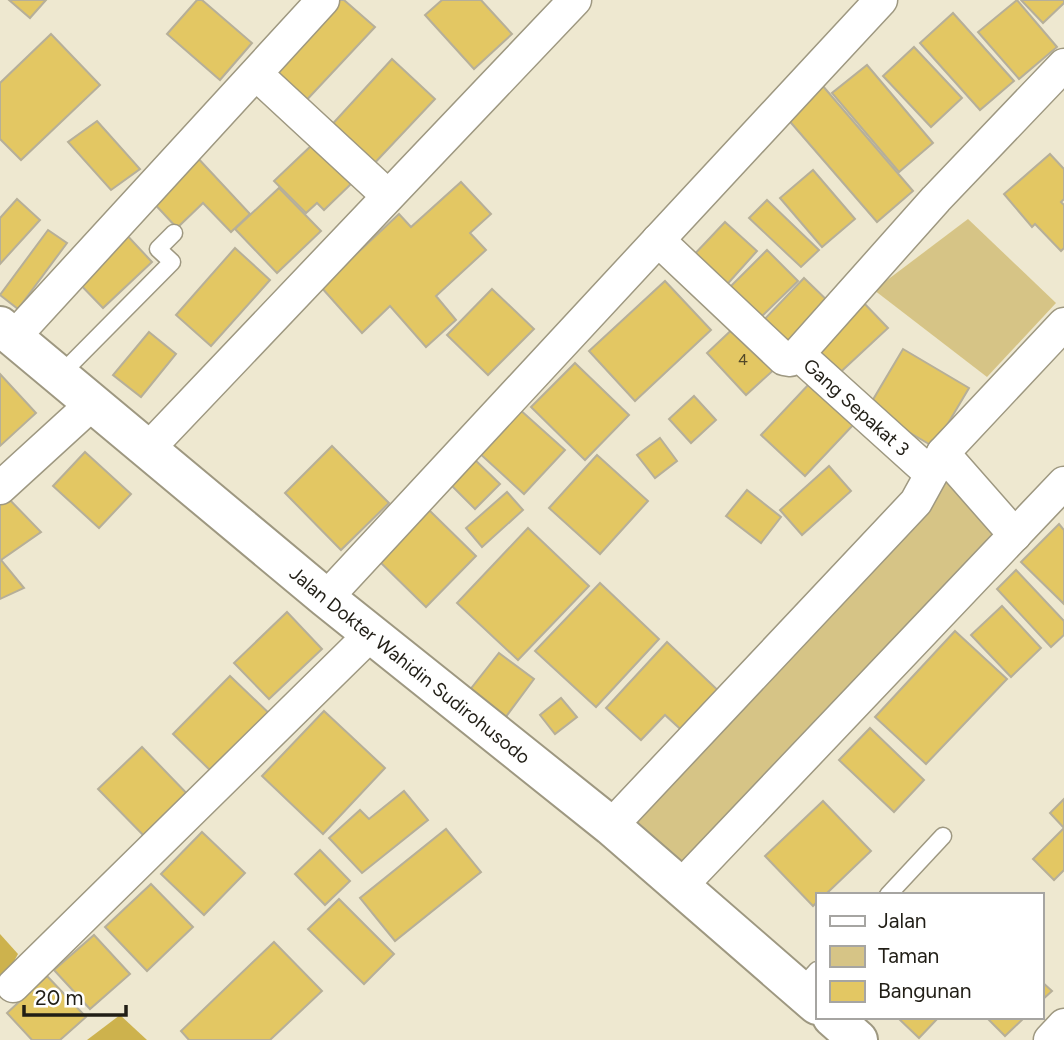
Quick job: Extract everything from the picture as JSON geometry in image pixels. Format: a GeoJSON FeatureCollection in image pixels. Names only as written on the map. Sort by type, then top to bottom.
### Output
{"type":"FeatureCollection","features":[{"type":"Feature","properties":{"kind":"street"},"geometry":{"type":"LineString","coordinates":[[7,331],[323,0]]}},
{"type":"Feature","properties":{"kind":"street"},"geometry":{"type":"LineString","coordinates":[[148,449],[575,0]]}},
{"type":"Feature","properties":{"kind":"street"},"geometry":{"type":"LineString","coordinates":[[326,598],[881,0]]}},
{"type":"Feature","properties":{"kind":"street"},"geometry":{"type":"LineString","coordinates":[[798,354],[936,199],[1064,65]]}},
{"type":"Feature","properties":{"kind":"street"},"geometry":{"type":"LineString","coordinates":[[267,85],[388,196]]}},
{"type":"Feature","properties":{"kind":"street","name":"Gang Sepakat 3"},"geometry":{"type":"LineString","coordinates":[[658,240],[784,359],[790,360],[798,354],[937,464],[1015,535]]}},
{"type":"Feature","properties":{"kind":"street"},"geometry":{"type":"LineString","coordinates":[[611,826],[916,502],[937,464],[1064,324]]}},
{"type":"Feature","properties":{"kind":"street","name":"Jalan Dokter Wahidin Sudirohusodo"},"geometry":{"type":"LineString","coordinates":[[7,331],[326,598],[811,988]]}},
{"type":"Feature","properties":{"kind":"street"},"geometry":{"type":"LineString","coordinates":[[0,488],[93,403]]}},
{"type":"Feature","properties":{"kind":"street"},"geometry":{"type":"LineString","coordinates":[[681,886],[1064,483]]}},
{"type":"Feature","properties":{"kind":"street"},"geometry":{"type":"LineString","coordinates":[[13,986],[372,633]]}},
{"type":"Feature","properties":{"kind":"street"},"geometry":{"type":"LineString","coordinates":[[834,1019],[858,1040]]}},
{"type":"Feature","properties":{"kind":"street"},"geometry":{"type":"LineString","coordinates":[[1050,1040],[1064,1026]]}},
{"type":"Feature","properties":{"kind":"lane"},"geometry":{"type":"LineString","coordinates":[[60,375],[172,262],[158,249],[174,233]]}},
{"type":"Feature","properties":{"kind":"lane"},"geometry":{"type":"LineString","coordinates":[[889,893],[943,836]]}},
{"type":"Feature","properties":{"kind":"green space"},"geometry":{"type":"Polygon","coordinates":[[[968,219],[1056,303],[987,377],[874,290],[968,219]]]}},
{"type":"Feature","properties":{"kind":"green space"},"geometry":{"type":"Polygon","coordinates":[[[947,479],[1001,537],[682,865],[631,825],[947,479]]]}},
{"type":"Feature","properties":{"kind":"shaded area"},"geometry":{"type":"Polygon","coordinates":[[[0,934],[18,954],[0,987],[0,934]]]}},
{"type":"Feature","properties":{"kind":"shaded area"},"geometry":{"type":"Polygon","coordinates":[[[120,1015],[147,1040],[87,1040],[120,1015]]]}},
{"type":"Feature","properties":{"kind":"building"},"geometry":{"type":"Polygon","coordinates":[[[9,0],[46,0],[30,18],[9,0]]]}},
{"type":"Feature","properties":{"kind":"building"},"geometry":{"type":"Polygon","coordinates":[[[197,0],[202,0],[252,43],[220,80],[167,34],[197,0]]]}},
{"type":"Feature","properties":{"kind":"building"},"geometry":{"type":"Polygon","coordinates":[[[333,0],[344,0],[375,27],[301,106],[265,73],[333,0]]]}},
{"type":"Feature","properties":{"kind":"building"},"geometry":{"type":"Polygon","coordinates":[[[442,0],[481,0],[512,34],[474,69],[425,15],[442,0]]]}},
{"type":"Feature","properties":{"kind":"building"},"geometry":{"type":"Polygon","coordinates":[[[1017,0],[1057,47],[1019,79],[978,32],[1017,0]]]}},
{"type":"Feature","properties":{"kind":"building"},"geometry":{"type":"Polygon","coordinates":[[[1021,0],[1064,0],[1064,3],[1043,23],[1021,0]]]}},
{"type":"Feature","properties":{"kind":"building"},"geometry":{"type":"Polygon","coordinates":[[[953,13],[1014,81],[980,110],[920,43],[953,13]]]}},
{"type":"Feature","properties":{"kind":"building"},"geometry":{"type":"Polygon","coordinates":[[[51,34],[100,85],[21,160],[0,139],[0,83],[51,34]]]}},
{"type":"Feature","properties":{"kind":"building"},"geometry":{"type":"Polygon","coordinates":[[[914,47],[962,98],[931,127],[883,76],[914,47]]]}},
{"type":"Feature","properties":{"kind":"building"},"geometry":{"type":"Polygon","coordinates":[[[392,59],[435,99],[369,169],[327,130],[392,59]]]}},
{"type":"Feature","properties":{"kind":"building"},"geometry":{"type":"Polygon","coordinates":[[[867,65],[933,143],[899,172],[832,93],[867,65]]]}},
{"type":"Feature","properties":{"kind":"building"},"geometry":{"type":"Polygon","coordinates":[[[822,85],[913,191],[877,222],[786,117],[822,85]]]}},
{"type":"Feature","properties":{"kind":"building"},"geometry":{"type":"Polygon","coordinates":[[[97,121],[140,169],[111,190],[68,142],[97,121]]]}},
{"type":"Feature","properties":{"kind":"building"},"geometry":{"type":"Polygon","coordinates":[[[313,144],[352,183],[324,210],[317,203],[306,213],[274,181],[313,144]]]}},
{"type":"Feature","properties":{"kind":"building"},"geometry":{"type":"Polygon","coordinates":[[[1050,154],[1064,169],[1064,199],[1061,202],[1064,205],[1064,248],[1061,251],[1035,224],[1032,227],[1004,194],[1050,154]]]}},
{"type":"Feature","properties":{"kind":"building"},"geometry":{"type":"Polygon","coordinates":[[[195,155],[250,214],[231,232],[203,203],[177,228],[149,198],[195,155]]]}},
{"type":"Feature","properties":{"kind":"building"},"geometry":{"type":"Polygon","coordinates":[[[813,170],[855,219],[822,247],[780,198],[813,170]]]}},
{"type":"Feature","properties":{"kind":"building"},"geometry":{"type":"Polygon","coordinates":[[[461,182],[491,214],[470,233],[486,250],[436,296],[456,320],[426,347],[390,306],[362,333],[321,287],[399,214],[411,227],[461,182]]]}},
{"type":"Feature","properties":{"kind":"building"},"geometry":{"type":"Polygon","coordinates":[[[279,188],[321,231],[277,273],[235,229],[279,188]]]}},
{"type":"Feature","properties":{"kind":"building"},"geometry":{"type":"Polygon","coordinates":[[[17,199],[40,220],[0,264],[0,218],[17,199]]]}},
{"type":"Feature","properties":{"kind":"building"},"geometry":{"type":"Polygon","coordinates":[[[767,200],[819,250],[801,267],[749,218],[767,200]]]}},
{"type":"Feature","properties":{"kind":"building"},"geometry":{"type":"Polygon","coordinates":[[[725,222],[757,251],[722,290],[689,260],[725,222]]]}},
{"type":"Feature","properties":{"kind":"building"},"geometry":{"type":"Polygon","coordinates":[[[48,230],[67,243],[18,309],[0,295],[48,230]]]}},
{"type":"Feature","properties":{"kind":"building"},"geometry":{"type":"Polygon","coordinates":[[[123,231],[152,262],[103,308],[73,277],[123,231]]]}},
{"type":"Feature","properties":{"kind":"building"},"geometry":{"type":"Polygon","coordinates":[[[235,248],[270,280],[211,346],[176,315],[235,248]]]}},
{"type":"Feature","properties":{"kind":"building"},"geometry":{"type":"Polygon","coordinates":[[[767,250],[798,281],[755,323],[724,293],[767,250]]]}},
{"type":"Feature","properties":{"kind":"building"},"geometry":{"type":"Polygon","coordinates":[[[804,278],[834,307],[790,355],[758,326],[804,278]]]}},
{"type":"Feature","properties":{"kind":"building"},"geometry":{"type":"Polygon","coordinates":[[[665,281],[711,330],[635,401],[589,351],[665,281]]]}},
{"type":"Feature","properties":{"kind":"building"},"geometry":{"type":"Polygon","coordinates":[[[492,289],[534,329],[488,375],[447,335],[492,289]]]}},
{"type":"Feature","properties":{"kind":"building"},"geometry":{"type":"Polygon","coordinates":[[[860,299],[888,328],[832,380],[805,351],[860,299]]]}},
{"type":"Feature","properties":{"kind":"building"},"geometry":{"type":"Polygon","coordinates":[[[739,323],[778,366],[746,395],[707,353],[739,323]]]}},
{"type":"Feature","properties":{"kind":"building"},"geometry":{"type":"Polygon","coordinates":[[[149,332],[176,354],[141,397],[113,375],[149,332]]]}},
{"type":"Feature","properties":{"kind":"building"},"geometry":{"type":"Polygon","coordinates":[[[903,349],[969,388],[934,447],[868,408],[903,349]]]}},
{"type":"Feature","properties":{"kind":"building"},"geometry":{"type":"Polygon","coordinates":[[[575,363],[629,415],[585,460],[531,407],[575,363]]]}},
{"type":"Feature","properties":{"kind":"building"},"geometry":{"type":"Polygon","coordinates":[[[0,374],[36,413],[0,446],[0,374]]]}},
{"type":"Feature","properties":{"kind":"building"},"geometry":{"type":"Polygon","coordinates":[[[810,383],[854,424],[805,476],[761,435],[810,383]]]}},
{"type":"Feature","properties":{"kind":"building"},"geometry":{"type":"Polygon","coordinates":[[[694,396],[716,420],[691,443],[669,419],[694,396]]]}},
{"type":"Feature","properties":{"kind":"building"},"geometry":{"type":"Polygon","coordinates":[[[518,408],[565,450],[524,494],[477,451],[518,408]]]}},
{"type":"Feature","properties":{"kind":"building"},"geometry":{"type":"Polygon","coordinates":[[[660,438],[677,461],[655,478],[637,455],[660,438]]]}},
{"type":"Feature","properties":{"kind":"building"},"geometry":{"type":"Polygon","coordinates":[[[332,446],[389,503],[341,550],[285,493],[332,446]]]}},
{"type":"Feature","properties":{"kind":"building"},"geometry":{"type":"Polygon","coordinates":[[[85,452],[131,494],[99,528],[53,486],[85,452]]]}},
{"type":"Feature","properties":{"kind":"building"},"geometry":{"type":"Polygon","coordinates":[[[470,455],[500,484],[475,509],[446,480],[470,455]]]}},
{"type":"Feature","properties":{"kind":"building"},"geometry":{"type":"Polygon","coordinates":[[[597,455],[648,501],[600,554],[549,508],[597,455]]]}},
{"type":"Feature","properties":{"kind":"building"},"geometry":{"type":"Polygon","coordinates":[[[829,466],[851,491],[802,535],[780,510],[829,466]]]}},
{"type":"Feature","properties":{"kind":"building"},"geometry":{"type":"Polygon","coordinates":[[[747,490],[781,517],[761,543],[726,516],[747,490]]]}},
{"type":"Feature","properties":{"kind":"building"},"geometry":{"type":"Polygon","coordinates":[[[507,492],[523,510],[482,547],[466,528],[507,492]]]}},
{"type":"Feature","properties":{"kind":"building"},"geometry":{"type":"Polygon","coordinates":[[[7,497],[41,532],[1,560],[24,588],[0,599],[0,503],[7,497]]]}},
{"type":"Feature","properties":{"kind":"building"},"geometry":{"type":"Polygon","coordinates":[[[427,508],[476,556],[426,607],[377,559],[427,508]]]}},
{"type":"Feature","properties":{"kind":"building"},"geometry":{"type":"Polygon","coordinates":[[[1059,524],[1064,530],[1064,604],[1021,562],[1059,524]]]}},
{"type":"Feature","properties":{"kind":"building"},"geometry":{"type":"Polygon","coordinates":[[[528,528],[589,586],[518,660],[457,603],[528,528]]]}},
{"type":"Feature","properties":{"kind":"building"},"geometry":{"type":"Polygon","coordinates":[[[1016,570],[1064,621],[1064,635],[1051,647],[997,589],[1016,570]]]}},
{"type":"Feature","properties":{"kind":"building"},"geometry":{"type":"Polygon","coordinates":[[[600,583],[659,639],[596,707],[535,651],[600,583]]]}},
{"type":"Feature","properties":{"kind":"building"},"geometry":{"type":"Polygon","coordinates":[[[1002,606],[1041,648],[1011,677],[971,635],[1002,606]]]}},
{"type":"Feature","properties":{"kind":"building"},"geometry":{"type":"Polygon","coordinates":[[[287,612],[322,649],[269,699],[234,663],[287,612]]]}},
{"type":"Feature","properties":{"kind":"building"},"geometry":{"type":"Polygon","coordinates":[[[955,631],[1007,679],[926,764],[875,717],[955,631]]]}},
{"type":"Feature","properties":{"kind":"building"},"geometry":{"type":"Polygon","coordinates":[[[667,642],[726,698],[689,737],[665,715],[641,740],[606,708],[667,642]]]}},
{"type":"Feature","properties":{"kind":"building"},"geometry":{"type":"Polygon","coordinates":[[[499,653],[534,679],[505,718],[469,691],[499,653]]]}},
{"type":"Feature","properties":{"kind":"building"},"geometry":{"type":"Polygon","coordinates":[[[230,676],[273,717],[216,776],[173,734],[230,676]]]}},
{"type":"Feature","properties":{"kind":"building"},"geometry":{"type":"Polygon","coordinates":[[[561,698],[577,717],[555,734],[540,715],[561,698]]]}},
{"type":"Feature","properties":{"kind":"building"},"geometry":{"type":"Polygon","coordinates":[[[324,711],[385,768],[323,834],[262,776],[324,711]]]}},
{"type":"Feature","properties":{"kind":"building"},"geometry":{"type":"Polygon","coordinates":[[[870,728],[924,780],[894,812],[839,760],[870,728]]]}},
{"type":"Feature","properties":{"kind":"building"},"geometry":{"type":"Polygon","coordinates":[[[142,747],[195,802],[152,844],[98,789],[142,747]]]}},
{"type":"Feature","properties":{"kind":"building"},"geometry":{"type":"Polygon","coordinates":[[[404,791],[428,820],[362,873],[329,838],[360,810],[369,819],[404,791]]]}},
{"type":"Feature","properties":{"kind":"building"},"geometry":{"type":"Polygon","coordinates":[[[1064,799],[1064,828],[1050,813],[1064,799]]]}},
{"type":"Feature","properties":{"kind":"building"},"geometry":{"type":"Polygon","coordinates":[[[823,801],[871,851],[827,893],[816,893],[816,903],[813,906],[765,856],[823,801]]]}},
{"type":"Feature","properties":{"kind":"building"},"geometry":{"type":"Polygon","coordinates":[[[1064,828],[1064,870],[1054,880],[1033,859],[1064,828]]]}},
{"type":"Feature","properties":{"kind":"building"},"geometry":{"type":"Polygon","coordinates":[[[446,829],[481,872],[395,941],[360,898],[446,829]]]}},
{"type":"Feature","properties":{"kind":"building"},"geometry":{"type":"Polygon","coordinates":[[[202,832],[245,873],[204,915],[161,874],[202,832]]]}},
{"type":"Feature","properties":{"kind":"building"},"geometry":{"type":"Polygon","coordinates":[[[320,850],[350,881],[325,905],[295,874],[320,850]]]}},
{"type":"Feature","properties":{"kind":"building"},"geometry":{"type":"Polygon","coordinates":[[[151,884],[193,927],[147,971],[105,927],[151,884]]]}},
{"type":"Feature","properties":{"kind":"building"},"geometry":{"type":"Polygon","coordinates":[[[339,899],[394,954],[364,984],[308,929],[339,899]]]}},
{"type":"Feature","properties":{"kind":"building"},"geometry":{"type":"Polygon","coordinates":[[[94,935],[130,974],[90,1009],[54,970],[94,935]]]}},
{"type":"Feature","properties":{"kind":"building"},"geometry":{"type":"Polygon","coordinates":[[[274,942],[322,991],[270,1040],[189,1040],[181,1031],[274,942]]]}},
{"type":"Feature","properties":{"kind":"building"},"geometry":{"type":"Polygon","coordinates":[[[47,976],[86,1017],[60,1040],[32,1040],[7,1013],[47,976]]]}},
{"type":"Feature","properties":{"kind":"building"},"geometry":{"type":"Polygon","coordinates":[[[1043,983],[1052,991],[1043,999],[1043,983]]]}},
{"type":"Feature","properties":{"kind":"building"},"geometry":{"type":"Polygon","coordinates":[[[899,1019],[937,1019],[919,1038],[899,1019]]]}},
{"type":"Feature","properties":{"kind":"building"},"geometry":{"type":"Polygon","coordinates":[[[988,1019],[1023,1019],[1005,1036],[988,1019]]]}}]}
